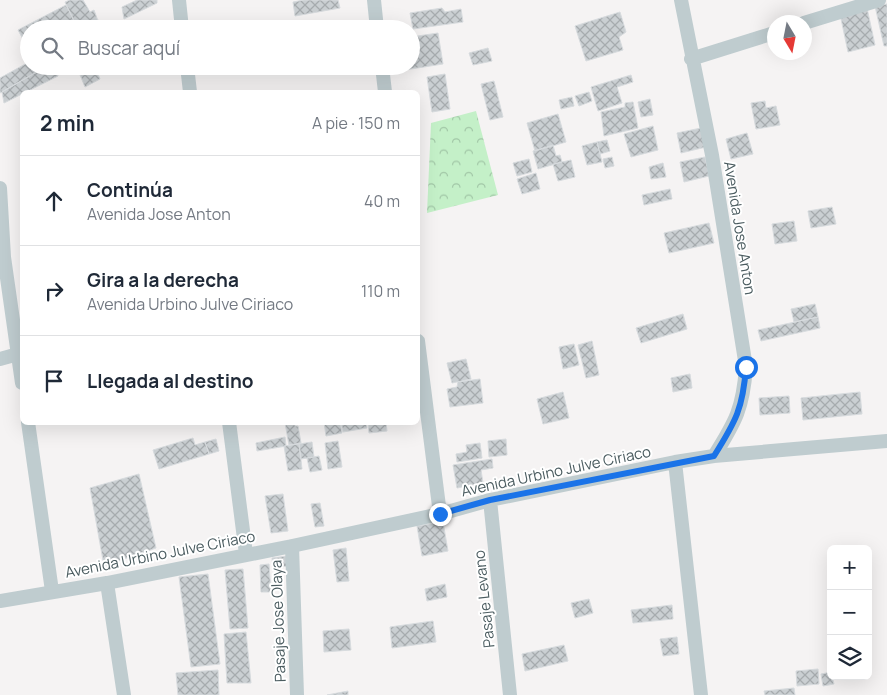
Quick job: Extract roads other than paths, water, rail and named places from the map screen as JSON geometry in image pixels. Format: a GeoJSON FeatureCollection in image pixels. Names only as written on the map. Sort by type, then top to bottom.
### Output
{"type":"FeatureCollection","features":[{"type":"Feature","properties":{"kind":"street"},"geometry":{"type":"LineString","coordinates":[[179,0],[181,20]]}},
{"type":"Feature","properties":{"kind":"street"},"geometry":{"type":"LineString","coordinates":[[374,0],[376,20]]}},
{"type":"Feature","properties":{"kind":"street","name":"Avenida Jose Anton"},"geometry":{"type":"LineString","coordinates":[[681,0],[691,59],[712,155],[746,367],[743,398],[733,425],[714,456]]}},
{"type":"Feature","properties":{"kind":"street"},"geometry":{"type":"LineString","coordinates":[[812,21],[879,0]]}},
{"type":"Feature","properties":{"kind":"street"},"geometry":{"type":"LineString","coordinates":[[691,59],[767,35]]}},
{"type":"Feature","properties":{"kind":"street"},"geometry":{"type":"LineString","coordinates":[[187,75],[190,90]]}},
{"type":"Feature","properties":{"kind":"street"},"geometry":{"type":"LineString","coordinates":[[383,75],[386,90]]}},
{"type":"Feature","properties":{"kind":"street"},"geometry":{"type":"LineString","coordinates":[[0,188],[4,257],[20,368]]}},
{"type":"Feature","properties":{"kind":"street"},"geometry":{"type":"LineString","coordinates":[[0,359],[18,354]]}},
{"type":"Feature","properties":{"kind":"street"},"geometry":{"type":"LineString","coordinates":[[420,357],[440,514]]}},
{"type":"Feature","properties":{"kind":"street"},"geometry":{"type":"LineString","coordinates":[[28,425],[52,590]]}},
{"type":"Feature","properties":{"kind":"street"},"geometry":{"type":"LineString","coordinates":[[229,425],[246,554]]}},
{"type":"Feature","properties":{"kind":"street","name":"Avenida Urbino Julve Ciriaco"},"geometry":{"type":"LineString","coordinates":[[0,601],[292,546],[440,514],[490,500],[675,462],[714,456],[887,440]]}},
{"type":"Feature","properties":{"kind":"street"},"geometry":{"type":"LineString","coordinates":[[675,462],[700,695]]}},
{"type":"Feature","properties":{"kind":"street","name":"Pasaje Levano"},"geometry":{"type":"LineString","coordinates":[[490,500],[510,695]]}},
{"type":"Feature","properties":{"kind":"street","name":"Pasaje Jose Olaya"},"geometry":{"type":"LineString","coordinates":[[292,546],[298,695]]}},
{"type":"Feature","properties":{"kind":"street"},"geometry":{"type":"LineString","coordinates":[[107,582],[124,695]]}}]}
